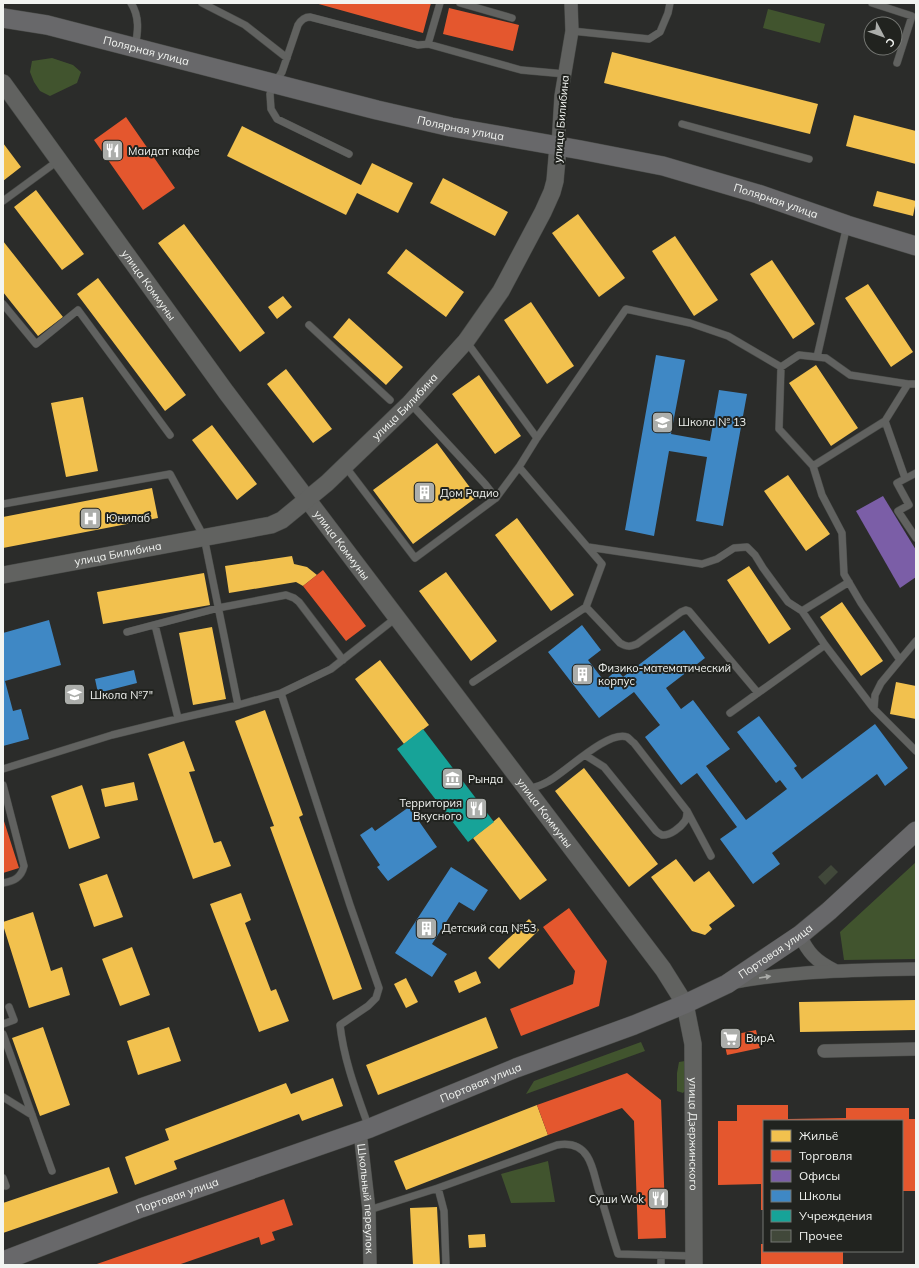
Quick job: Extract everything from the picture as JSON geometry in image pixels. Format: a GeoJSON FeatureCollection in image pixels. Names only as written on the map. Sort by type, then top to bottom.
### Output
{"type":"FeatureCollection","features":[{"type":"Feature","properties":{"kind":"main road","name":"Полярная улица"},"geometry":{"type":"LineString","coordinates":[[3,18],[47,25],[274,84],[451,127],[662,166],[758,194],[847,225],[916,246]]}},
{"type":"Feature","properties":{"kind":"main road","name":"Портовая улица"},"geometry":{"type":"LineString","coordinates":[[3,1261],[134,1211],[365,1130],[516,1068],[634,1025],[727,984],[800,935],[829,911],[916,831]]}},
{"type":"Feature","properties":{"kind":"street","name":"улица Билибина"},"geometry":{"type":"LineString","coordinates":[[3,575],[277,523],[308,500],[410,403],[466,342],[501,291],[552,192],[555,181],[559,121],[572,31],[571,3]]}},
{"type":"Feature","properties":{"kind":"street","name":"улица Коммуны"},"geometry":{"type":"LineString","coordinates":[[3,83],[226,392],[663,969],[684,1004]]}},
{"type":"Feature","properties":{"kind":"street"},"geometry":{"type":"LineString","coordinates":[[800,935],[806,947],[815,958],[834,970]]}},
{"type":"Feature","properties":{"kind":"street"},"geometry":{"type":"LineString","coordinates":[[727,984],[768,976],[834,970],[916,968]]}},
{"type":"Feature","properties":{"kind":"street","name":"улица Дзержинского"},"geometry":{"type":"LineString","coordinates":[[684,1004],[693,1044],[694,1260]]}},
{"type":"Feature","properties":{"kind":"street"},"geometry":{"type":"LineString","coordinates":[[824,1051],[916,1049]]}},
{"type":"Feature","properties":{"kind":"street","name":"Школьный переулок"},"geometry":{"type":"LineString","coordinates":[[365,1130],[370,1265]]}},
{"type":"Feature","properties":{"kind":"lane"},"geometry":{"type":"LineString","coordinates":[[131,3],[136,11],[138,31],[134,48]]}},
{"type":"Feature","properties":{"kind":"lane"},"geometry":{"type":"LineString","coordinates":[[202,3],[245,25],[287,58]]}},
{"type":"Feature","properties":{"kind":"lane"},"geometry":{"type":"LineString","coordinates":[[428,44],[440,3]]}},
{"type":"Feature","properties":{"kind":"lane"},"geometry":{"type":"LineString","coordinates":[[460,3],[512,18]]}},
{"type":"Feature","properties":{"kind":"lane"},"geometry":{"type":"LineString","coordinates":[[572,31],[649,39],[660,32],[668,13],[670,3]]}},
{"type":"Feature","properties":{"kind":"lane"},"geometry":{"type":"LineString","coordinates":[[872,3],[912,16],[897,63]]}},
{"type":"Feature","properties":{"kind":"lane"},"geometry":{"type":"LineString","coordinates":[[349,154],[277,119],[271,109],[270,94],[274,84],[282,72],[298,25],[301,20],[306,17],[418,45],[428,44],[521,70],[565,74]]}},
{"type":"Feature","properties":{"kind":"lane"},"geometry":{"type":"LineString","coordinates":[[682,124],[809,159]]}},
{"type":"Feature","properties":{"kind":"lane"},"geometry":{"type":"LineString","coordinates":[[3,201],[59,160]]}},
{"type":"Feature","properties":{"kind":"lane"},"geometry":{"type":"LineString","coordinates":[[817,357],[847,225]]}},
{"type":"Feature","properties":{"kind":"lane"},"geometry":{"type":"LineString","coordinates":[[3,304],[36,344],[78,310],[170,435]]}},
{"type":"Feature","properties":{"kind":"lane"},"geometry":{"type":"LineString","coordinates":[[345,466],[415,558],[496,498],[520,466],[537,438],[626,309],[690,323],[728,336],[780,367]]}},
{"type":"Feature","properties":{"kind":"lane"},"geometry":{"type":"LineString","coordinates":[[309,325],[390,400]]}},
{"type":"Feature","properties":{"kind":"lane"},"geometry":{"type":"LineString","coordinates":[[466,342],[537,438]]}},
{"type":"Feature","properties":{"kind":"lane"},"geometry":{"type":"LineString","coordinates":[[780,367],[799,356],[826,358],[850,375],[916,384]]}},
{"type":"Feature","properties":{"kind":"lane"},"geometry":{"type":"LineString","coordinates":[[780,367],[779,429],[813,466],[822,495],[842,533],[844,574],[861,603],[900,660]]}},
{"type":"Feature","properties":{"kind":"lane"},"geometry":{"type":"LineString","coordinates":[[813,466],[885,421],[908,384]]}},
{"type":"Feature","properties":{"kind":"lane"},"geometry":{"type":"LineString","coordinates":[[410,403],[485,484],[496,498]]}},
{"type":"Feature","properties":{"kind":"lane"},"geometry":{"type":"LineString","coordinates":[[885,421],[905,478]]}},
{"type":"Feature","properties":{"kind":"lane"},"geometry":{"type":"LineString","coordinates":[[473,682],[586,607],[602,564],[520,466]]}},
{"type":"Feature","properties":{"kind":"lane"},"geometry":{"type":"LineString","coordinates":[[916,473],[897,482],[909,505],[898,511],[916,538]]}},
{"type":"Feature","properties":{"kind":"lane"},"geometry":{"type":"LineString","coordinates":[[3,504],[170,474],[204,537],[238,706]]}},
{"type":"Feature","properties":{"kind":"lane"},"geometry":{"type":"LineString","coordinates":[[588,547],[702,564],[718,559],[734,548],[747,547],[755,555],[788,602],[802,611],[825,646],[874,709],[916,751]]}},
{"type":"Feature","properties":{"kind":"lane"},"geometry":{"type":"LineString","coordinates":[[802,611],[849,582]]}},
{"type":"Feature","properties":{"kind":"lane"},"geometry":{"type":"LineString","coordinates":[[127,632],[218,608],[286,595],[300,602],[343,660]]}},
{"type":"Feature","properties":{"kind":"lane"},"geometry":{"type":"LineString","coordinates":[[586,607],[620,643],[626,646],[637,644],[681,612],[686,610],[689,611],[758,693]]}},
{"type":"Feature","properties":{"kind":"lane"},"geometry":{"type":"LineString","coordinates":[[3,769],[112,735],[178,718],[238,706],[281,693],[332,669],[397,617]]}},
{"type":"Feature","properties":{"kind":"lane"},"geometry":{"type":"LineString","coordinates":[[155,624],[178,718]]}},
{"type":"Feature","properties":{"kind":"lane"},"geometry":{"type":"LineString","coordinates":[[874,709],[875,695],[881,683],[916,642]]}},
{"type":"Feature","properties":{"kind":"lane"},"geometry":{"type":"LineString","coordinates":[[730,713],[825,646]]}},
{"type":"Feature","properties":{"kind":"lane"},"geometry":{"type":"LineString","coordinates":[[281,693],[350,905],[379,988],[376,998],[372,1002],[340,1025],[342,1044],[365,1130]]}},
{"type":"Feature","properties":{"kind":"lane"},"geometry":{"type":"LineString","coordinates":[[526,790],[547,782],[603,743],[618,737],[627,737],[634,743],[687,811],[711,856]]}},
{"type":"Feature","properties":{"kind":"lane"},"geometry":{"type":"LineString","coordinates":[[585,755],[604,767],[656,832],[662,835],[669,834],[677,829],[684,823],[687,811]]}},
{"type":"Feature","properties":{"kind":"lane"},"geometry":{"type":"LineString","coordinates":[[3,785],[24,866],[22,874],[17,879],[3,884]]}},
{"type":"Feature","properties":{"kind":"lane"},"geometry":{"type":"LineString","coordinates":[[3,1024],[14,1020],[9,1007]]}},
{"type":"Feature","properties":{"kind":"lane"},"geometry":{"type":"LineString","coordinates":[[3,1034],[52,1171]]}},
{"type":"Feature","properties":{"kind":"lane"},"geometry":{"type":"LineString","coordinates":[[3,1097],[32,1115]]}},
{"type":"Feature","properties":{"kind":"lane"},"geometry":{"type":"LineString","coordinates":[[369,1210],[438,1188],[557,1145],[574,1145],[582,1150],[587,1156],[618,1254],[661,1255],[694,1260]]}},
{"type":"Feature","properties":{"kind":"lane"},"geometry":{"type":"LineString","coordinates":[[3,1178],[6,1186]]}},
{"type":"Feature","properties":{"kind":"lane"},"geometry":{"type":"LineString","coordinates":[[438,1188],[444,1211],[446,1265]]}},
{"type":"Feature","properties":{"kind":"lane"},"geometry":{"type":"LineString","coordinates":[[661,1255],[661,1265]]}},
{"type":"Feature","properties":{"kind":"green space"},"geometry":{"type":"Polygon","coordinates":[[[768,9],[825,24],[820,43],[763,28],[768,9]]]}},
{"type":"Feature","properties":{"kind":"green space"},"geometry":{"type":"Polygon","coordinates":[[[52,58],[73,65],[81,72],[77,83],[50,96],[40,91],[30,72],[32,61],[52,58]]]}},
{"type":"Feature","properties":{"kind":"green space"},"geometry":{"type":"Polygon","coordinates":[[[916,862],[916,959],[844,960],[840,932],[916,862]]]}},
{"type":"Feature","properties":{"kind":"green space"},"geometry":{"type":"Polygon","coordinates":[[[641,1042],[645,1051],[526,1094],[534,1081],[641,1042]]]}},
{"type":"Feature","properties":{"kind":"green space"},"geometry":{"type":"Polygon","coordinates":[[[685,1061],[687,1088],[683,1093],[677,1091],[677,1073],[679,1062],[685,1061]]]}},
{"type":"Feature","properties":{"kind":"green space"},"geometry":{"type":"Polygon","coordinates":[[[548,1161],[555,1202],[511,1203],[501,1174],[548,1161]]]}},
{"type":"Feature","properties":{"kind":"building: Жильё"},"geometry":{"type":"Polygon","coordinates":[[[612,52],[818,104],[810,134],[604,83],[612,52]]]}},
{"type":"Feature","properties":{"kind":"building: Жильё"},"geometry":{"type":"Polygon","coordinates":[[[854,115],[916,131],[916,164],[846,146],[854,115]]]}},
{"type":"Feature","properties":{"kind":"building: Жильё"},"geometry":{"type":"Polygon","coordinates":[[[242,126],[361,185],[372,163],[413,183],[398,213],[357,193],[346,215],[227,156],[242,126]]]}},
{"type":"Feature","properties":{"kind":"building: Жильё"},"geometry":{"type":"Polygon","coordinates":[[[3,143],[21,167],[3,181],[3,143]]]}},
{"type":"Feature","properties":{"kind":"building: Жильё"},"geometry":{"type":"Polygon","coordinates":[[[443,178],[508,212],[495,236],[430,203],[443,178]]]}},
{"type":"Feature","properties":{"kind":"building: Жильё"},"geometry":{"type":"Polygon","coordinates":[[[36,190],[84,254],[62,270],[14,207],[36,190]]]}},
{"type":"Feature","properties":{"kind":"building: Жильё"},"geometry":{"type":"Polygon","coordinates":[[[877,191],[916,201],[913,216],[873,206],[877,191]]]}},
{"type":"Feature","properties":{"kind":"building: Жильё"},"geometry":{"type":"Polygon","coordinates":[[[578,214],[625,278],[599,297],[552,233],[578,214]]]}},
{"type":"Feature","properties":{"kind":"building: Жильё"},"geometry":{"type":"Polygon","coordinates":[[[184,224],[265,333],[240,352],[158,243],[184,224]]]}},
{"type":"Feature","properties":{"kind":"building: Жильё"},"geometry":{"type":"Polygon","coordinates":[[[675,236],[718,300],[694,316],[652,251],[675,236]]]}},
{"type":"Feature","properties":{"kind":"building: Жильё"},"geometry":{"type":"Polygon","coordinates":[[[3,241],[63,317],[38,336],[3,292],[3,241]]]}},
{"type":"Feature","properties":{"kind":"building: Жильё"},"geometry":{"type":"Polygon","coordinates":[[[406,249],[464,292],[446,317],[387,273],[406,249]]]}},
{"type":"Feature","properties":{"kind":"building: Жильё"},"geometry":{"type":"Polygon","coordinates":[[[772,260],[815,324],[793,339],[750,274],[772,260]]]}},
{"type":"Feature","properties":{"kind":"building: Жильё"},"geometry":{"type":"Polygon","coordinates":[[[98,278],[186,395],[165,411],[77,294],[98,278]]]}},
{"type":"Feature","properties":{"kind":"building: Жильё"},"geometry":{"type":"Polygon","coordinates":[[[868,284],[913,352],[891,367],[845,298],[868,284]]]}},
{"type":"Feature","properties":{"kind":"building: Жильё"},"geometry":{"type":"Polygon","coordinates":[[[283,296],[292,307],[277,319],[268,307],[283,296]]]}},
{"type":"Feature","properties":{"kind":"building: Жильё"},"geometry":{"type":"Polygon","coordinates":[[[531,302],[574,366],[547,384],[504,320],[531,302]]]}},
{"type":"Feature","properties":{"kind":"building: Жильё"},"geometry":{"type":"Polygon","coordinates":[[[349,318],[403,367],[386,385],[333,337],[349,318]]]}},
{"type":"Feature","properties":{"kind":"building: Жильё"},"geometry":{"type":"Polygon","coordinates":[[[816,365],[858,428],[831,446],[789,383],[816,365]]]}},
{"type":"Feature","properties":{"kind":"building: Жильё"},"geometry":{"type":"Polygon","coordinates":[[[286,369],[332,429],[313,443],[267,384],[286,369]]]}},
{"type":"Feature","properties":{"kind":"building: Жильё"},"geometry":{"type":"Polygon","coordinates":[[[479,375],[521,436],[495,454],[452,394],[479,375]]]}},
{"type":"Feature","properties":{"kind":"building: Жильё"},"geometry":{"type":"Polygon","coordinates":[[[83,397],[98,471],[66,477],[51,403],[83,397]]]}},
{"type":"Feature","properties":{"kind":"building: Жильё"},"geometry":{"type":"Polygon","coordinates":[[[212,425],[257,484],[237,500],[192,440],[212,425]]]}},
{"type":"Feature","properties":{"kind":"building: Жильё","name":"Дом Радио"},"geometry":{"type":"Polygon","coordinates":[[[437,443],[477,497],[413,544],[373,490],[437,443]]]}},
{"type":"Feature","properties":{"kind":"building: Жильё"},"geometry":{"type":"Polygon","coordinates":[[[788,475],[830,534],[806,551],[764,491],[788,475]]]}},
{"type":"Feature","properties":{"kind":"building: Жильё"},"geometry":{"type":"Polygon","coordinates":[[[152,488],[158,518],[3,548],[3,517],[152,488]]]}},
{"type":"Feature","properties":{"kind":"building: Жильё"},"geometry":{"type":"Polygon","coordinates":[[[517,518],[574,595],[551,611],[495,535],[517,518]]]}},
{"type":"Feature","properties":{"kind":"building: Жильё"},"geometry":{"type":"Polygon","coordinates":[[[292,556],[294,564],[307,567],[317,575],[303,586],[296,582],[229,593],[225,566],[292,556]]]}},
{"type":"Feature","properties":{"kind":"building: Жильё"},"geometry":{"type":"Polygon","coordinates":[[[749,566],[791,629],[769,644],[727,580],[749,566]]]}},
{"type":"Feature","properties":{"kind":"building: Жильё"},"geometry":{"type":"Polygon","coordinates":[[[446,572],[497,641],[471,661],[419,591],[446,572]]]}},
{"type":"Feature","properties":{"kind":"building: Жильё"},"geometry":{"type":"Polygon","coordinates":[[[204,573],[210,605],[103,624],[97,592],[204,573]]]}},
{"type":"Feature","properties":{"kind":"building: Жильё"},"geometry":{"type":"Polygon","coordinates":[[[842,602],[883,661],[861,676],[820,617],[842,602]]]}},
{"type":"Feature","properties":{"kind":"building: Жильё"},"geometry":{"type":"Polygon","coordinates":[[[212,627],[226,699],[193,705],[179,633],[212,627]]]}},
{"type":"Feature","properties":{"kind":"building: Жильё"},"geometry":{"type":"Polygon","coordinates":[[[380,660],[429,725],[404,744],[355,679],[380,660]]]}},
{"type":"Feature","properties":{"kind":"building: Жильё"},"geometry":{"type":"Polygon","coordinates":[[[896,682],[916,686],[916,719],[890,714],[896,682]]]}},
{"type":"Feature","properties":{"kind":"building: Жильё"},"geometry":{"type":"Polygon","coordinates":[[[265,710],[303,815],[299,817],[362,989],[333,1000],[270,827],[274,826],[235,721],[265,710]]]}},
{"type":"Feature","properties":{"kind":"building: Жильё"},"geometry":{"type":"Polygon","coordinates":[[[184,741],[195,771],[189,772],[214,843],[221,841],[231,866],[193,879],[148,754],[184,741]]]}},
{"type":"Feature","properties":{"kind":"building: Жильё"},"geometry":{"type":"Polygon","coordinates":[[[584,768],[658,864],[629,887],[555,791],[584,768]]]}},
{"type":"Feature","properties":{"kind":"building: Жильё"},"geometry":{"type":"Polygon","coordinates":[[[134,782],[138,800],[105,807],[101,789],[134,782]]]}},
{"type":"Feature","properties":{"kind":"building: Жильё"},"geometry":{"type":"Polygon","coordinates":[[[82,785],[100,838],[69,849],[51,796],[82,785]]]}},
{"type":"Feature","properties":{"kind":"building: Жильё"},"geometry":{"type":"Polygon","coordinates":[[[499,817],[547,880],[520,900],[473,838],[499,817]]]}},
{"type":"Feature","properties":{"kind":"building: Жильё"},"geometry":{"type":"Polygon","coordinates":[[[676,859],[694,882],[709,871],[735,906],[709,925],[712,929],[705,935],[692,931],[651,877],[676,859]]]}},
{"type":"Feature","properties":{"kind":"building: Жильё"},"geometry":{"type":"Polygon","coordinates":[[[107,874],[123,917],[94,927],[79,884],[107,874]]]}},
{"type":"Feature","properties":{"kind":"building: Жильё"},"geometry":{"type":"Polygon","coordinates":[[[241,893],[251,920],[245,923],[271,991],[276,989],[289,1021],[259,1032],[210,904],[241,893]]]}},
{"type":"Feature","properties":{"kind":"building: Жильё"},"geometry":{"type":"Polygon","coordinates":[[[33,912],[51,971],[62,967],[70,995],[29,1008],[3,922],[33,912]]]}},
{"type":"Feature","properties":{"kind":"building: Жильё"},"geometry":{"type":"Polygon","coordinates":[[[529,919],[539,930],[499,969],[488,958],[529,919]]]}},
{"type":"Feature","properties":{"kind":"building: Жильё"},"geometry":{"type":"Polygon","coordinates":[[[132,947],[150,995],[120,1006],[102,959],[132,947]]]}},
{"type":"Feature","properties":{"kind":"building: Жильё"},"geometry":{"type":"Polygon","coordinates":[[[476,971],[481,983],[459,993],[454,981],[476,971]]]}},
{"type":"Feature","properties":{"kind":"building: Жильё"},"geometry":{"type":"Polygon","coordinates":[[[406,978],[418,1002],[406,1008],[394,984],[406,978]]]}},
{"type":"Feature","properties":{"kind":"building: Жильё"},"geometry":{"type":"Polygon","coordinates":[[[916,1000],[916,1030],[800,1032],[799,1002],[916,1000]]]}},
{"type":"Feature","properties":{"kind":"building: Жильё"},"geometry":{"type":"Polygon","coordinates":[[[486,1017],[498,1048],[378,1095],[366,1065],[486,1017]]]}},
{"type":"Feature","properties":{"kind":"building: Жильё"},"geometry":{"type":"Polygon","coordinates":[[[43,1027],[70,1105],[40,1116],[12,1038],[43,1027]]]}},
{"type":"Feature","properties":{"kind":"building: Жильё"},"geometry":{"type":"Polygon","coordinates":[[[169,1027],[181,1061],[138,1075],[127,1041],[169,1027]]]}},
{"type":"Feature","properties":{"kind":"building: Жильё"},"geometry":{"type":"Polygon","coordinates":[[[333,1078],[343,1106],[302,1121],[299,1114],[174,1161],[177,1169],[135,1185],[125,1157],[169,1140],[165,1129],[286,1083],[291,1094],[333,1078]]]}},
{"type":"Feature","properties":{"kind":"building: Жильё"},"geometry":{"type":"Polygon","coordinates":[[[537,1105],[548,1135],[406,1190],[394,1161],[537,1105]]]}},
{"type":"Feature","properties":{"kind":"building: Жильё"},"geometry":{"type":"Polygon","coordinates":[[[109,1167],[118,1193],[3,1233],[3,1203],[109,1167]]]}},
{"type":"Feature","properties":{"kind":"building: Жильё"},"geometry":{"type":"Polygon","coordinates":[[[437,1207],[440,1265],[413,1265],[410,1208],[437,1207]]]}},
{"type":"Feature","properties":{"kind":"building: Жильё"},"geometry":{"type":"Polygon","coordinates":[[[485,1234],[486,1247],[469,1248],[468,1235],[485,1234]]]}},
{"type":"Feature","properties":{"kind":"building: Торговля"},"geometry":{"type":"Polygon","coordinates":[[[315,3],[431,3],[423,33],[315,3]]]}},
{"type":"Feature","properties":{"kind":"building: Торговля"},"geometry":{"type":"Polygon","coordinates":[[[449,8],[519,25],[513,51],[443,34],[449,8]]]}},
{"type":"Feature","properties":{"kind":"building: Торговля"},"geometry":{"type":"Polygon","coordinates":[[[126,117],[175,188],[143,210],[94,140],[126,117]]]}},
{"type":"Feature","properties":{"kind":"building: Торговля"},"geometry":{"type":"Polygon","coordinates":[[[323,570],[366,626],[346,641],[303,586],[323,570]]]}},
{"type":"Feature","properties":{"kind":"building: Торговля"},"geometry":{"type":"Polygon","coordinates":[[[3,818],[19,868],[3,873],[3,818]]]}},
{"type":"Feature","properties":{"kind":"building: Торговля"},"geometry":{"type":"Polygon","coordinates":[[[569,908],[607,961],[599,1006],[521,1036],[510,1009],[573,984],[575,971],[543,927],[569,908]]]}},
{"type":"Feature","properties":{"kind":"building: Торговля"},"geometry":{"type":"Polygon","coordinates":[[[756,1030],[760,1048],[727,1055],[723,1037],[756,1030]]]}},
{"type":"Feature","properties":{"kind":"building: Торговля"},"geometry":{"type":"Polygon","coordinates":[[[627,1073],[661,1100],[666,1238],[638,1239],[634,1121],[622,1108],[548,1135],[537,1105],[627,1073]]]}},
{"type":"Feature","properties":{"kind":"building: Торговля"},"geometry":{"type":"Polygon","coordinates":[[[737,1105],[788,1105],[788,1119],[846,1118],[846,1108],[909,1108],[909,1119],[916,1119],[916,1191],[903,1191],[903,1120],[763,1120],[763,1210],[761,1210],[761,1184],[718,1185],[718,1121],[737,1121],[737,1105]]]}},
{"type":"Feature","properties":{"kind":"building: Торговля"},"geometry":{"type":"Polygon","coordinates":[[[284,1199],[293,1225],[272,1232],[275,1240],[261,1245],[259,1237],[178,1265],[94,1265],[284,1199]]]}},
{"type":"Feature","properties":{"kind":"building: Торговля"},"geometry":{"type":"Polygon","coordinates":[[[761,1244],[763,1244],[763,1252],[843,1252],[843,1265],[761,1265],[761,1244]]]}},
{"type":"Feature","properties":{"kind":"building: Офисы"},"geometry":{"type":"Polygon","coordinates":[[[883,496],[916,550],[916,577],[900,588],[856,511],[883,496]]]}},
{"type":"Feature","properties":{"kind":"building: Школы"},"geometry":{"type":"Polygon","coordinates":[[[656,355],[685,360],[671,434],[710,441],[719,390],[747,394],[723,526],[696,521],[707,457],[669,451],[654,536],[625,530],[656,355]]]}},
{"type":"Feature","properties":{"kind":"building: Школы"},"geometry":{"type":"Polygon","coordinates":[[[49,620],[61,665],[5,681],[13,711],[21,709],[29,739],[3,746],[3,633],[49,620]]]}},
{"type":"Feature","properties":{"kind":"building: Школы"},"geometry":{"type":"Polygon","coordinates":[[[582,625],[601,650],[588,660],[604,681],[617,670],[623,677],[684,630],[705,658],[666,688],[681,709],[693,700],[730,749],[706,766],[746,820],[787,789],[780,780],[776,783],[737,732],[759,716],[797,766],[794,768],[802,779],[875,724],[908,768],[885,786],[877,774],[772,853],[780,864],[753,884],[720,839],[737,827],[697,773],[681,785],[645,737],[660,725],[634,692],[599,718],[548,652],[582,625]]]}},
{"type":"Feature","properties":{"kind":"building: Школы"},"geometry":{"type":"Polygon","coordinates":[[[134,670],[137,683],[98,693],[95,679],[134,670]]]}},
{"type":"Feature","properties":{"kind":"building: Школы"},"geometry":{"type":"Polygon","coordinates":[[[409,807],[437,847],[388,881],[377,867],[380,865],[360,835],[372,827],[375,831],[409,807]]]}},
{"type":"Feature","properties":{"kind":"building: Школы","name":"Детский сад №53"},"geometry":{"type":"Polygon","coordinates":[[[451,867],[488,890],[474,911],[459,902],[432,944],[447,954],[432,977],[395,953],[451,867]]]}},
{"type":"Feature","properties":{"kind":"building: Учреждения"},"geometry":{"type":"Polygon","coordinates":[[[423,729],[494,822],[468,842],[397,749],[423,729]]]}},
{"type":"Feature","properties":{"kind":"building: Прочее"},"geometry":{"type":"Polygon","coordinates":[[[831,865],[838,872],[825,885],[818,877],[831,865]]]}},
{"type":"Feature","properties":{"kind":"place","name":"Маидат кафе"},"geometry":{"type":"Point","coordinates":[112,151]}},
{"type":"Feature","properties":{"kind":"place","name":"Школа № 13"},"geometry":{"type":"Point","coordinates":[662,422]}},
{"type":"Feature","properties":{"kind":"place","name":"Дом Радио"},"geometry":{"type":"Point","coordinates":[425,493]}},
{"type":"Feature","properties":{"kind":"place","name":"Юнилаб"},"geometry":{"type":"Point","coordinates":[91,518]}},
{"type":"Feature","properties":{"kind":"place","name":"Физико-математический корпус"},"geometry":{"type":"Point","coordinates":[582,674]}},
{"type":"Feature","properties":{"kind":"place","name":"Школа №7\""},"geometry":{"type":"Point","coordinates":[75,695]}},
{"type":"Feature","properties":{"kind":"place","name":"Рында"},"geometry":{"type":"Point","coordinates":[453,779]}},
{"type":"Feature","properties":{"kind":"place","name":"Территория Вкусного"},"geometry":{"type":"Point","coordinates":[477,809]}},
{"type":"Feature","properties":{"kind":"place","name":"Детский сад №53"},"geometry":{"type":"Point","coordinates":[427,928]}},
{"type":"Feature","properties":{"kind":"place","name":"ВирА"},"geometry":{"type":"Point","coordinates":[731,1038]}},
{"type":"Feature","properties":{"kind":"place","name":"Суши Wok"},"geometry":{"type":"Point","coordinates":[659,1199]}}]}
